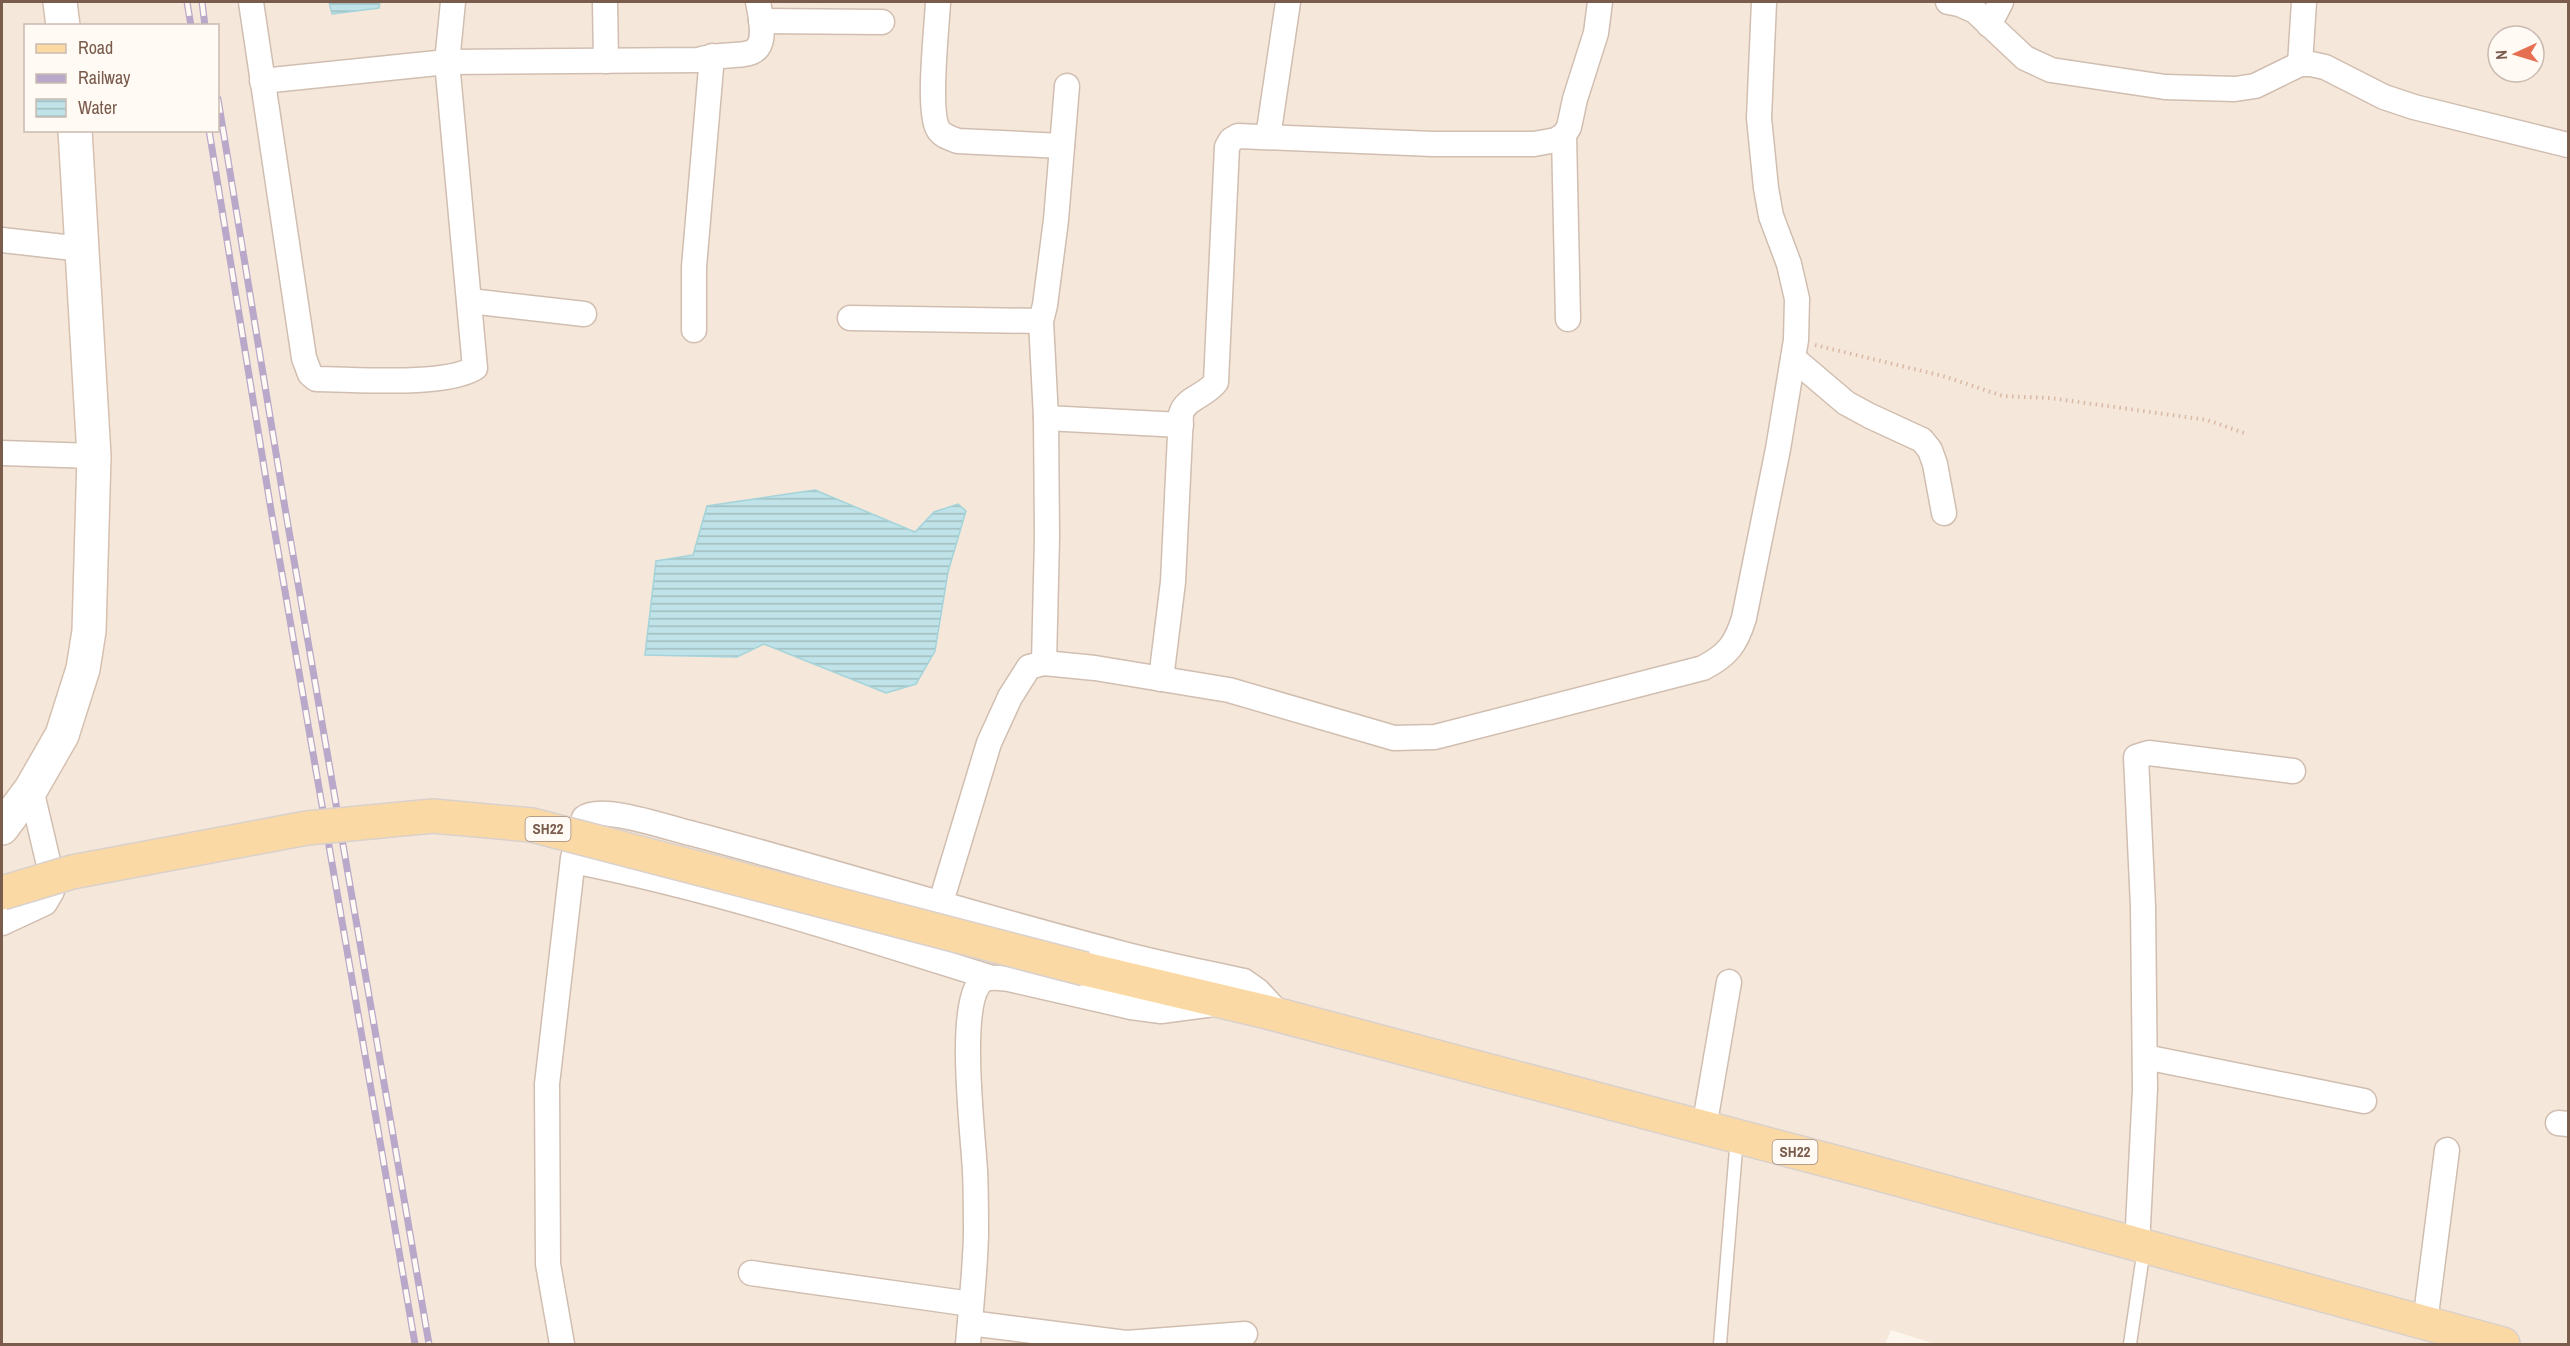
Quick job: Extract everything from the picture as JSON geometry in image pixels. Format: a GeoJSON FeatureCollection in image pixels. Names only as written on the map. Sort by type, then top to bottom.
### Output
{"type":"FeatureCollection","features":[{"type":"Feature","properties":{"kind":"main road","name":"SH22"},"geometry":{"type":"LineString","coordinates":[[2,893],[72,872],[307,828],[434,816],[532,825],[1085,969],[1281,1016],[2503,1344]]}},
{"type":"Feature","properties":{"kind":"street"},"geometry":{"type":"LineString","coordinates":[[60,2],[63,24]]}},
{"type":"Feature","properties":{"kind":"street"},"geometry":{"type":"LineString","coordinates":[[251,2],[304,358],[310,374],[316,379],[420,379],[464,374],[475,368],[447,62],[453,2]]}},
{"type":"Feature","properties":{"kind":"street"},"geometry":{"type":"LineString","coordinates":[[605,2],[606,61]]}},
{"type":"Feature","properties":{"kind":"street"},"geometry":{"type":"LineString","coordinates":[[938,2],[933,109],[938,129],[946,137],[957,141],[1062,147]]}},
{"type":"Feature","properties":{"kind":"street"},"geometry":{"type":"LineString","coordinates":[[1268,137],[1288,2]]}},
{"type":"Feature","properties":{"kind":"street"},"geometry":{"type":"LineString","coordinates":[[1161,679],[1173,582],[1183,408],[1188,402],[1203,396],[1216,382],[1227,147],[1231,140],[1238,136],[1434,144],[1534,144],[1556,140],[1564,135],[1569,127],[1575,99],[1596,33],[1600,2]]}},
{"type":"Feature","properties":{"kind":"street"},"geometry":{"type":"LineString","coordinates":[[941,902],[989,743],[1022,674],[1029,667],[1044,663],[1095,668],[1229,690],[1394,738],[1414,738],[1435,737],[1703,668],[1720,660],[1737,640],[1744,618],[1778,449],[1794,349],[1797,299],[1789,264],[1771,216],[1759,118],[1764,2]]}},
{"type":"Feature","properties":{"kind":"street"},"geometry":{"type":"LineString","coordinates":[[1948,2],[1975,11],[2025,58],[2051,70],[2165,87],[2235,89],[2255,86],[2300,64],[2310,64],[2325,68],[2384,97],[2414,107],[2568,145]]}},
{"type":"Feature","properties":{"kind":"street"},"geometry":{"type":"LineString","coordinates":[[1989,25],[2001,2]]}},
{"type":"Feature","properties":{"kind":"street"},"geometry":{"type":"LineString","coordinates":[[2300,64],[2304,2]]}},
{"type":"Feature","properties":{"kind":"street"},"geometry":{"type":"LineString","coordinates":[[262,81],[447,62],[698,60],[712,56],[737,57],[751,54],[757,49],[762,38],[759,11],[882,22]]}},
{"type":"Feature","properties":{"kind":"street"},"geometry":{"type":"LineString","coordinates":[[694,330],[694,267],[712,56]]}},
{"type":"Feature","properties":{"kind":"street"},"geometry":{"type":"LineString","coordinates":[[1044,663],[1047,537],[1046,418],[1041,321],[1056,220],[1067,86]]}},
{"type":"Feature","properties":{"kind":"street"},"geometry":{"type":"LineString","coordinates":[[2,828],[32,789],[62,735],[83,669],[89,631],[94,456],[75,132]]}},
{"type":"Feature","properties":{"kind":"street"},"geometry":{"type":"LineString","coordinates":[[1564,135],[1568,319]]}},
{"type":"Feature","properties":{"kind":"street"},"geometry":{"type":"LineString","coordinates":[[2,240],[82,249]]}},
{"type":"Feature","properties":{"kind":"street"},"geometry":{"type":"LineString","coordinates":[[470,301],[584,314]]}},
{"type":"Feature","properties":{"kind":"street"},"geometry":{"type":"LineString","coordinates":[[850,318],[1041,321]]}},
{"type":"Feature","properties":{"kind":"street"},"geometry":{"type":"LineString","coordinates":[[1794,349],[1846,403],[1922,440],[1930,450],[1935,464],[1944,513]]}},
{"type":"Feature","properties":{"kind":"street"},"geometry":{"type":"LineString","coordinates":[[1046,418],[1181,425]]}},
{"type":"Feature","properties":{"kind":"street"},"geometry":{"type":"LineString","coordinates":[[2,453],[94,456]]}},
{"type":"Feature","properties":{"kind":"street"},"geometry":{"type":"LineString","coordinates":[[2140,1246],[2145,1057],[2143,906],[2136,757],[2149,753],[2293,771]]}},
{"type":"Feature","properties":{"kind":"street"},"geometry":{"type":"LineString","coordinates":[[2,923],[45,903],[52,891],[48,861],[32,789]]}},
{"type":"Feature","properties":{"kind":"street"},"geometry":{"type":"LineString","coordinates":[[562,1344],[548,1264],[547,1084],[573,861],[584,818],[587,815],[593,813],[625,816],[1120,953],[1244,981],[1258,991],[1281,1016]]}},
{"type":"Feature","properties":{"kind":"street"},"geometry":{"type":"LineString","coordinates":[[573,861],[630,873],[824,925],[989,978],[1009,979],[1131,1007],[1161,1011],[1226,1003]]}},
{"type":"Feature","properties":{"kind":"street"},"geometry":{"type":"LineString","coordinates":[[969,1324],[976,1235],[968,1048],[969,1022],[974,995],[980,984],[989,978]]}},
{"type":"Feature","properties":{"kind":"street"},"geometry":{"type":"LineString","coordinates":[[1704,1128],[1729,982]]}},
{"type":"Feature","properties":{"kind":"street"},"geometry":{"type":"LineString","coordinates":[[2145,1057],[2364,1101]]}},
{"type":"Feature","properties":{"kind":"street"},"geometry":{"type":"LineString","coordinates":[[2425,1323],[2447,1150]]}},
{"type":"Feature","properties":{"kind":"street"},"geometry":{"type":"LineString","coordinates":[[751,1273],[969,1324],[1126,1343],[1245,1334]]}},
{"type":"Feature","properties":{"kind":"lane"},"geometry":{"type":"LineString","coordinates":[[1720,1344],[1737,1137]]}},
{"type":"Feature","properties":{"kind":"lane"},"geometry":{"type":"LineString","coordinates":[[2130,1344],[2140,1246]]}},
{"type":"Feature","properties":{"kind":"path"},"geometry":{"type":"LineString","coordinates":[[1794,349],[1943,376],[2002,396],[2050,398],[2207,420],[2244,433]]}},
{"type":"Feature","properties":{"kind":"shaded area"},"geometry":{"type":"Polygon","coordinates":[[[2,2],[2568,2],[2568,1344],[1935,1344],[1891,1330],[1885,1344],[2,1344],[2,2]]]}},
{"type":"Feature","properties":{"kind":"water"},"geometry":{"type":"Polygon","coordinates":[[[329,2],[380,2],[379,8],[332,14],[329,2]]]}},
{"type":"Feature","properties":{"kind":"water"},"geometry":{"type":"Polygon","coordinates":[[[815,490],[915,532],[934,512],[958,504],[966,511],[948,572],[935,651],[916,684],[886,693],[764,644],[737,657],[645,655],[656,561],[693,555],[707,506],[815,490]]]}},
{"type":"Feature","properties":{"kind":"railway"},"geometry":{"type":"LineString","coordinates":[[187,2],[191,24]]}},
{"type":"Feature","properties":{"kind":"railway"},"geometry":{"type":"LineString","coordinates":[[202,2],[205,24]]}},
{"type":"Feature","properties":{"kind":"railway"},"geometry":{"type":"LineString","coordinates":[[219,105],[285,508],[429,1344]]}},
{"type":"Feature","properties":{"kind":"railway"},"geometry":{"type":"LineString","coordinates":[[209,132],[271,510],[415,1344]]}}]}
